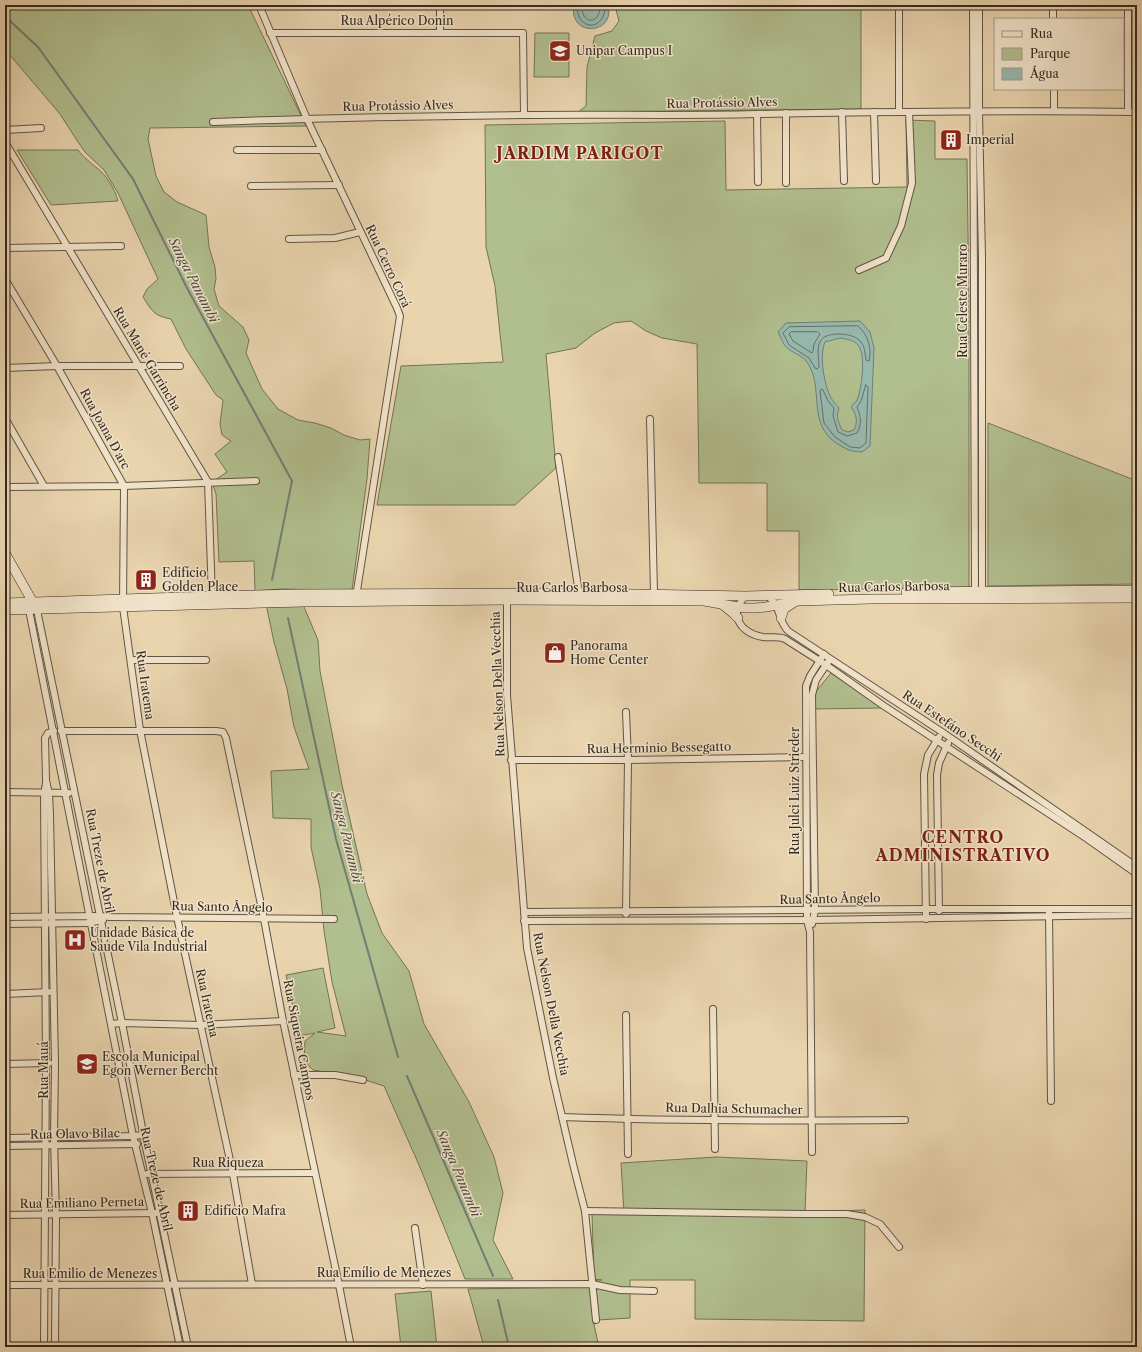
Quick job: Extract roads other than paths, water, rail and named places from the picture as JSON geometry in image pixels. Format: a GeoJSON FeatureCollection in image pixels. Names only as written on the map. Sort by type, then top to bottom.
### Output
{"type":"FeatureCollection","features":[{"type":"Feature","properties":{"kind":"street","name":"Rua Cerro Corá"},"geometry":{"type":"LineString","coordinates":[[259,5],[307,119],[400,316],[356,597]]}},
{"type":"Feature","properties":{"kind":"street"},"geometry":{"type":"LineString","coordinates":[[440,5],[440,32]]}},
{"type":"Feature","properties":{"kind":"street"},"geometry":{"type":"LineString","coordinates":[[899,5],[900,112]]}},
{"type":"Feature","properties":{"kind":"street"},"geometry":{"type":"LineString","coordinates":[[973,5],[978,5]]}},
{"type":"Feature","properties":{"kind":"street","name":"Rua Celeste Muraro"},"geometry":{"type":"LineString","coordinates":[[973,5],[982,258],[978,594]]}},
{"type":"Feature","properties":{"kind":"street","name":"Rua Celeste Muraro"},"geometry":{"type":"LineString","coordinates":[[976,112],[978,5]]}},
{"type":"Feature","properties":{"kind":"street"},"geometry":{"type":"LineString","coordinates":[[1053,5],[1053,18]]}},
{"type":"Feature","properties":{"kind":"street"},"geometry":{"type":"LineString","coordinates":[[1128,5],[1128,112]]}},
{"type":"Feature","properties":{"kind":"street","name":"Rua Alpérico Donin"},"geometry":{"type":"LineString","coordinates":[[270,32],[523,32],[524,115]]}},
{"type":"Feature","properties":{"kind":"street"},"geometry":{"type":"LineString","coordinates":[[1054,90],[1054,111]]}},
{"type":"Feature","properties":{"kind":"street"},"geometry":{"type":"LineString","coordinates":[[842,112],[844,181]]}},
{"type":"Feature","properties":{"kind":"street","name":"Rua Protássio Alves"},"geometry":{"type":"LineString","coordinates":[[213,122],[524,115],[842,112],[1137,112]]}},
{"type":"Feature","properties":{"kind":"street"},"geometry":{"type":"LineString","coordinates":[[874,112],[876,182]]}},
{"type":"Feature","properties":{"kind":"street"},"geometry":{"type":"LineString","coordinates":[[859,270],[886,258],[901,226],[912,183],[909,112]]}},
{"type":"Feature","properties":{"kind":"street"},"geometry":{"type":"LineString","coordinates":[[786,113],[786,184]]}},
{"type":"Feature","properties":{"kind":"street"},"geometry":{"type":"LineString","coordinates":[[757,114],[758,182]]}},
{"type":"Feature","properties":{"kind":"street"},"geometry":{"type":"LineString","coordinates":[[5,130],[41,128]]}},
{"type":"Feature","properties":{"kind":"street","name":"Rua Mané Garrincha"},"geometry":{"type":"LineString","coordinates":[[5,142],[208,482],[212,600]]}},
{"type":"Feature","properties":{"kind":"street"},"geometry":{"type":"LineString","coordinates":[[237,150],[322,150]]}},
{"type":"Feature","properties":{"kind":"street"},"geometry":{"type":"LineString","coordinates":[[251,186],[339,185]]}},
{"type":"Feature","properties":{"kind":"street"},"geometry":{"type":"LineString","coordinates":[[289,239],[335,238],[360,232]]}},
{"type":"Feature","properties":{"kind":"street"},"geometry":{"type":"LineString","coordinates":[[5,248],[121,246]]}},
{"type":"Feature","properties":{"kind":"street","name":"Rua Joana D'arc"},"geometry":{"type":"LineString","coordinates":[[5,279],[57,366],[124,486],[123,603]]}},
{"type":"Feature","properties":{"kind":"street"},"geometry":{"type":"LineString","coordinates":[[5,368],[57,366],[180,366]]}},
{"type":"Feature","properties":{"kind":"street"},"geometry":{"type":"LineString","coordinates":[[5,418],[44,486]]}},
{"type":"Feature","properties":{"kind":"street"},"geometry":{"type":"LineString","coordinates":[[650,419],[654,593]]}},
{"type":"Feature","properties":{"kind":"street"},"geometry":{"type":"LineString","coordinates":[[558,458],[579,592]]}},
{"type":"Feature","properties":{"kind":"street"},"geometry":{"type":"LineString","coordinates":[[5,487],[124,486],[256,481]]}},
{"type":"Feature","properties":{"kind":"street","name":"Rua Treze de Abril"},"geometry":{"type":"LineString","coordinates":[[5,553],[28,592],[61,731],[122,1023],[159,1213],[188,1347]]}},
{"type":"Feature","properties":{"kind":"street","name":"Rua Carlos Barbosa"},"geometry":{"type":"LineString","coordinates":[[507,596],[579,592],[746,596],[871,596],[1137,590]]}},
{"type":"Feature","properties":{"kind":"street","name":"Rua Carlos Barbosa"},"geometry":{"type":"LineString","coordinates":[[978,594],[1137,598]]}},
{"type":"Feature","properties":{"kind":"street","name":"Rua Estefáno Secchi"},"geometry":{"type":"LineString","coordinates":[[766,595],[773,600],[788,631],[951,738],[1137,866]]}},
{"type":"Feature","properties":{"kind":"street","name":"Rua Carlos Barbosa"},"geometry":{"type":"LineString","coordinates":[[5,610],[32,606],[212,600],[507,596],[704,601],[737,607],[761,608],[798,601],[871,596]]}},
{"type":"Feature","properties":{"kind":"street","name":"Rua Nelson Della Vecchia"},"geometry":{"type":"LineString","coordinates":[[507,596],[507,695],[527,948],[553,1078],[585,1211],[596,1320]]}},
{"type":"Feature","properties":{"kind":"street"},"geometry":{"type":"LineString","coordinates":[[746,596],[737,607],[738,618],[742,627],[748,632],[764,637],[779,637],[785,639],[1137,874]]}},
{"type":"Feature","properties":{"kind":"street"},"geometry":{"type":"LineString","coordinates":[[781,618],[784,609],[798,601]]}},
{"type":"Feature","properties":{"kind":"street","name":"Rua Carlos Barbosa"},"geometry":{"type":"LineString","coordinates":[[5,603],[32,606]]}},
{"type":"Feature","properties":{"kind":"street","name":"Rua Iratema"},"geometry":{"type":"LineString","coordinates":[[123,603],[140,730],[177,917],[233,1174],[252,1284]]}},
{"type":"Feature","properties":{"kind":"street"},"geometry":{"type":"LineString","coordinates":[[720,603],[738,618]]}},
{"type":"Feature","properties":{"kind":"street","name":"Rua Treze de Abril"},"geometry":{"type":"LineString","coordinates":[[32,606],[65,794],[133,1136],[152,1213],[180,1347]]}},
{"type":"Feature","properties":{"kind":"street","name":"Rua Julci Luiz Strieder"},"geometry":{"type":"LineString","coordinates":[[812,1152],[810,920],[807,910],[806,686],[810,676],[824,654]]}},
{"type":"Feature","properties":{"kind":"street","name":"Rua Julci Luiz Strieder"},"geometry":{"type":"LineString","coordinates":[[810,920],[815,910],[812,695],[816,680],[830,659]]}},
{"type":"Feature","properties":{"kind":"street"},"geometry":{"type":"LineString","coordinates":[[131,660],[206,660]]}},
{"type":"Feature","properties":{"kind":"street"},"geometry":{"type":"LineString","coordinates":[[626,712],[628,760],[626,920]]}},
{"type":"Feature","properties":{"kind":"street"},"geometry":{"type":"LineString","coordinates":[[61,731],[140,730]]}},
{"type":"Feature","properties":{"kind":"street","name":"Rua Siqueira Campos"},"geometry":{"type":"LineString","coordinates":[[140,730],[216,731],[222,732],[226,738],[351,1347]]}},
{"type":"Feature","properties":{"kind":"street","name":"Rua Mauá"},"geometry":{"type":"LineString","coordinates":[[54,731],[48,733],[45,738],[48,924],[54,991],[54,1138],[56,1215],[55,1347]]}},
{"type":"Feature","properties":{"kind":"street"},"geometry":{"type":"LineString","coordinates":[[926,919],[924,774],[928,755],[942,732]]}},
{"type":"Feature","properties":{"kind":"street"},"geometry":{"type":"LineString","coordinates":[[939,919],[938,775],[939,763],[951,738]]}},
{"type":"Feature","properties":{"kind":"street","name":"Rua Hermínio Bessegatto"},"geometry":{"type":"LineString","coordinates":[[511,760],[806,757]]}},
{"type":"Feature","properties":{"kind":"street"},"geometry":{"type":"LineString","coordinates":[[5,792],[46,794],[74,793]]}},
{"type":"Feature","properties":{"kind":"street"},"geometry":{"type":"LineString","coordinates":[[1061,822],[1065,816]]}},
{"type":"Feature","properties":{"kind":"street"},"geometry":{"type":"LineString","coordinates":[[1049,909],[1051,1101]]}},
{"type":"Feature","properties":{"kind":"street","name":"Rua Santo Ângelo"},"geometry":{"type":"LineString","coordinates":[[524,912],[1137,909]]}},
{"type":"Feature","properties":{"kind":"street","name":"Rua Santo Ângelo"},"geometry":{"type":"LineString","coordinates":[[524,921],[939,919],[1137,915]]}},
{"type":"Feature","properties":{"kind":"street","name":"Rua Santo Ângelo"},"geometry":{"type":"LineString","coordinates":[[5,916],[90,920]]}},
{"type":"Feature","properties":{"kind":"street","name":"Rua Santo Ângelo"},"geometry":{"type":"LineString","coordinates":[[5,924],[48,924],[110,917],[264,919],[334,918]]}},
{"type":"Feature","properties":{"kind":"street"},"geometry":{"type":"LineString","coordinates":[[44,1347],[46,1064],[45,992],[48,924]]}},
{"type":"Feature","properties":{"kind":"street"},"geometry":{"type":"LineString","coordinates":[[5,994],[54,991]]}},
{"type":"Feature","properties":{"kind":"street"},"geometry":{"type":"LineString","coordinates":[[713,1009],[715,1148]]}},
{"type":"Feature","properties":{"kind":"street"},"geometry":{"type":"LineString","coordinates":[[626,1014],[628,1154]]}},
{"type":"Feature","properties":{"kind":"street"},"geometry":{"type":"LineString","coordinates":[[111,1024],[200,1024],[283,1021]]}},
{"type":"Feature","properties":{"kind":"street"},"geometry":{"type":"LineString","coordinates":[[5,1064],[55,1063]]}},
{"type":"Feature","properties":{"kind":"street"},"geometry":{"type":"LineString","coordinates":[[294,1075],[335,1076],[363,1080]]}},
{"type":"Feature","properties":{"kind":"street","name":"Rua Dalhia Schumacher"},"geometry":{"type":"LineString","coordinates":[[562,1117],[812,1121],[905,1120]]}},
{"type":"Feature","properties":{"kind":"street","name":"Rua Olavo Bilac"},"geometry":{"type":"LineString","coordinates":[[5,1138],[143,1135]]}},
{"type":"Feature","properties":{"kind":"street","name":"Rua Olavo Bilac"},"geometry":{"type":"LineString","coordinates":[[5,1146],[145,1143]]}},
{"type":"Feature","properties":{"kind":"street","name":"Rua Riqueza"},"geometry":{"type":"LineString","coordinates":[[142,1174],[315,1173]]}},
{"type":"Feature","properties":{"kind":"street"},"geometry":{"type":"LineString","coordinates":[[585,1211],[847,1214],[866,1217],[880,1224],[899,1247]]}},
{"type":"Feature","properties":{"kind":"street","name":"Rua Emiliano Perneta"},"geometry":{"type":"LineString","coordinates":[[5,1215],[159,1213]]}},
{"type":"Feature","properties":{"kind":"street"},"geometry":{"type":"LineString","coordinates":[[415,1228],[423,1285]]}},
{"type":"Feature","properties":{"kind":"street","name":"Rua Emílio de Menezes"},"geometry":{"type":"LineString","coordinates":[[175,1285],[423,1285],[465,1283],[592,1284],[620,1290],[654,1291]]}},
{"type":"Feature","properties":{"kind":"street","name":"Rua Emilio de Menezes"},"geometry":{"type":"LineString","coordinates":[[5,1285],[175,1285]]}},
{"type":"Feature","properties":{"kind":"water"},"geometry":{"type":"Polygon","coordinates":[[[574,5],[608,5],[609,15],[605,22],[599,27],[592,29],[584,27],[578,23],[574,16],[574,5]]]}},
{"type":"Feature","properties":{"kind":"water"},"geometry":{"type":"Polygon","coordinates":[[[860,321],[870,332],[874,348],[870,446],[862,452],[851,451],[836,443],[827,435],[821,425],[818,415],[815,383],[812,372],[805,360],[786,347],[778,332],[786,323],[860,321]],[[840,338],[825,342],[822,362],[828,392],[839,408],[839,424],[842,430],[848,432],[854,430],[856,424],[856,416],[851,407],[859,395],[863,363],[858,345],[852,341],[840,338]]]}},
{"type":"Feature","properties":{"kind":"waterway","name":"Sanga Panambi"},"geometry":{"type":"LineString","coordinates":[[5,19],[9,20],[38,47],[133,179],[187,288],[292,481],[272,580]]}},
{"type":"Feature","properties":{"kind":"waterway","name":"Sanga Panambi"},"geometry":{"type":"LineString","coordinates":[[288,618],[336,839],[398,1057]]}},
{"type":"Feature","properties":{"kind":"waterway","name":"Sanga Panambi"},"geometry":{"type":"LineString","coordinates":[[407,1076],[493,1276]]}},
{"type":"Feature","properties":{"kind":"waterway","name":"Sanga Panambi"},"geometry":{"type":"LineString","coordinates":[[498,1300],[509,1347]]}},
{"type":"Feature","properties":{"kind":"place","name":"Unipar Campus I"},"geometry":{"type":"Point","coordinates":[560,51]}},
{"type":"Feature","properties":{"kind":"place","name":"Imperial"},"geometry":{"type":"Point","coordinates":[951,140]}},
{"type":"Feature","properties":{"kind":"place","name":"Edifício Golden Place"},"geometry":{"type":"Point","coordinates":[146,580]}},
{"type":"Feature","properties":{"kind":"place","name":"Panorama Home Center"},"geometry":{"type":"Point","coordinates":[555,653]}},
{"type":"Feature","properties":{"kind":"place","name":"Unidade Básica de Saúde Vila Industrial"},"geometry":{"type":"Point","coordinates":[75,940]}},
{"type":"Feature","properties":{"kind":"place","name":"Escola Municipal Egon Werner Bercht"},"geometry":{"type":"Point","coordinates":[87,1064]}},
{"type":"Feature","properties":{"kind":"place","name":"Edifício Mafra"},"geometry":{"type":"Point","coordinates":[188,1211]}},
{"type":"Feature","properties":{"kind":"district","name":"JARDIM PARIGOT"},"geometry":{"type":"Point","coordinates":[580,153]}},
{"type":"Feature","properties":{"kind":"district","name":"CENTRO ADMINISTRATIVO"},"geometry":{"type":"Point","coordinates":[963,846]}}]}
